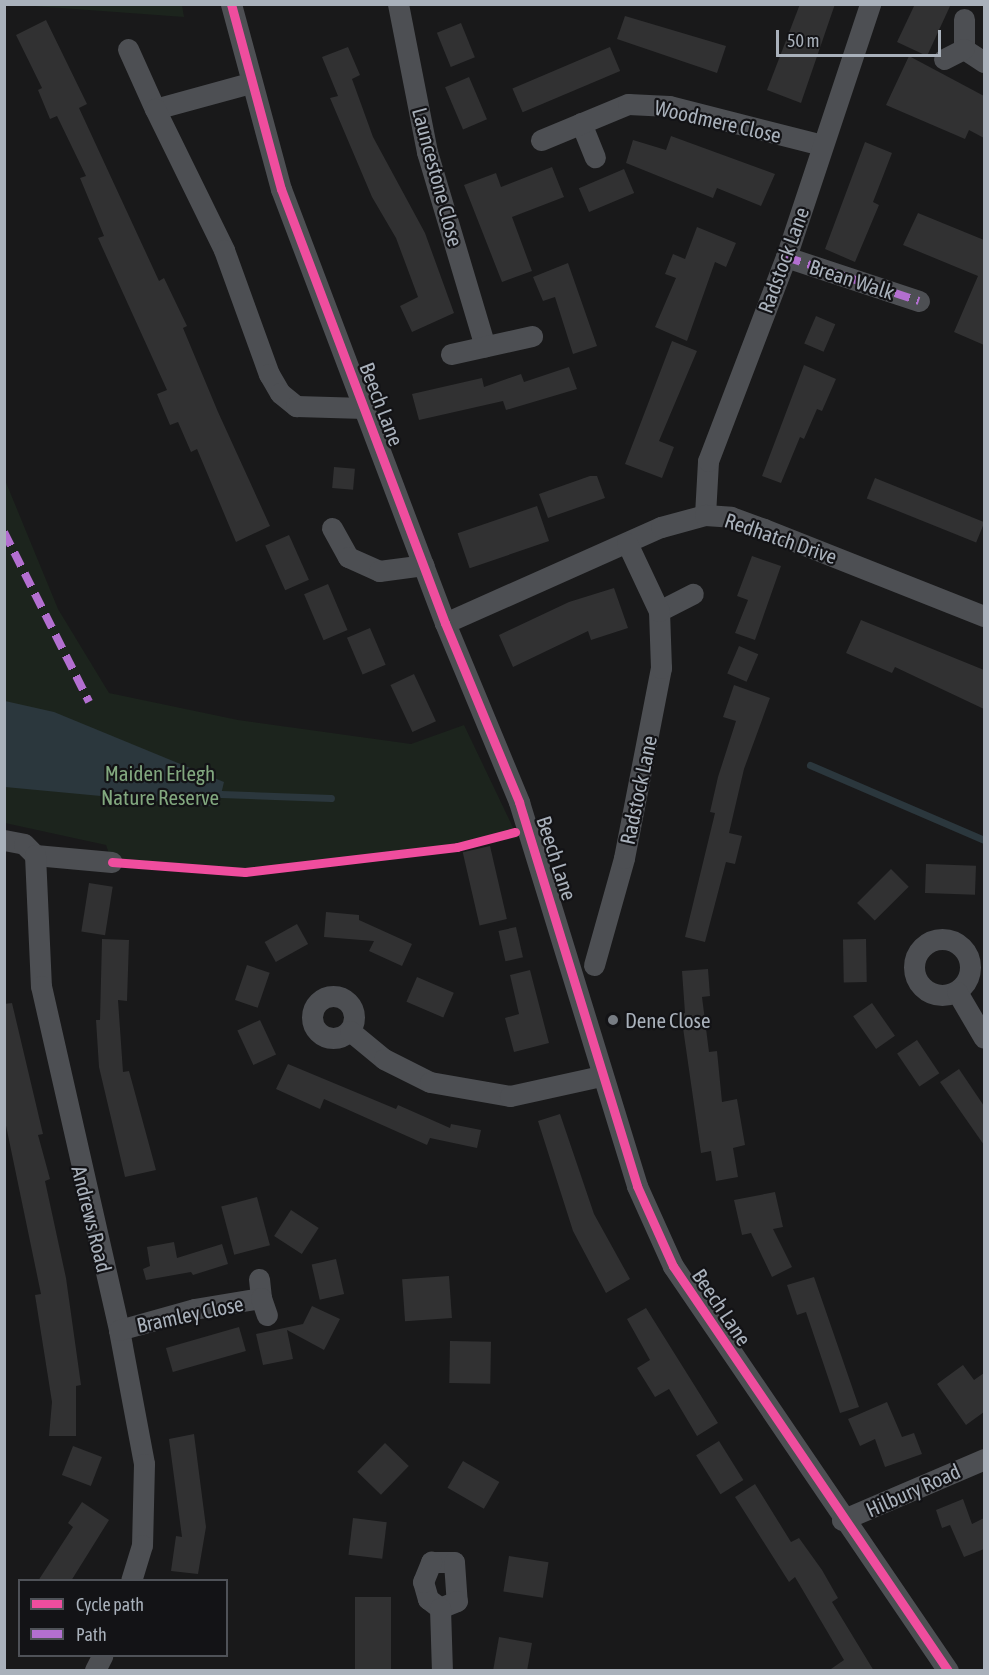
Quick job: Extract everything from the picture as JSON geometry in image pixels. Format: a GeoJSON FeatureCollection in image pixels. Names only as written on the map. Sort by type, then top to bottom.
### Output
{"type":"FeatureCollection","features":[{"type":"Feature","properties":{"kind":"street","name":"Beech Lane"},"geometry":{"type":"LineString","coordinates":[[231,4],[250,83],[281,189],[445,623],[516,791],[637,1186],[672,1266],[842,1520],[948,1671]]}},
{"type":"Feature","properties":{"kind":"street","name":"Launcestone Close"},"geometry":{"type":"LineString","coordinates":[[398,4],[428,152],[485,347]]}},
{"type":"Feature","properties":{"kind":"street","name":"Radstock Lane"},"geometry":{"type":"LineString","coordinates":[[705,515],[708,462],[786,257],[870,4]]}},
{"type":"Feature","properties":{"kind":"street"},"geometry":{"type":"LineString","coordinates":[[963,19],[964,49]]}},
{"type":"Feature","properties":{"kind":"street","name":"Beech Lane"},"geometry":{"type":"LineString","coordinates":[[128,49],[224,250],[280,393],[296,406],[364,408]]}},
{"type":"Feature","properties":{"kind":"street"},"geometry":{"type":"LineString","coordinates":[[944,59],[964,49]]}},
{"type":"Feature","properties":{"kind":"street"},"geometry":{"type":"LineString","coordinates":[[964,49],[984,62]]}},
{"type":"Feature","properties":{"kind":"street"},"geometry":{"type":"LineString","coordinates":[[155,109],[210,97],[250,83]]}},
{"type":"Feature","properties":{"kind":"street","name":"Woodmere Close"},"geometry":{"type":"LineString","coordinates":[[541,140],[628,104],[669,106],[822,145]]}},
{"type":"Feature","properties":{"kind":"street"},"geometry":{"type":"LineString","coordinates":[[581,123],[595,157]]}},
{"type":"Feature","properties":{"kind":"street","name":"Brean Walk"},"geometry":{"type":"LineString","coordinates":[[786,257],[919,301]]}},
{"type":"Feature","properties":{"kind":"street"},"geometry":{"type":"LineString","coordinates":[[451,354],[532,336]]}},
{"type":"Feature","properties":{"kind":"street","name":"Redhatch Drive"},"geometry":{"type":"LineString","coordinates":[[445,623],[627,543],[705,515],[731,517],[984,616]]}},
{"type":"Feature","properties":{"kind":"street"},"geometry":{"type":"LineString","coordinates":[[332,528],[348,557],[379,571],[424,565]]}},
{"type":"Feature","properties":{"kind":"street","name":"Radstock Lane"},"geometry":{"type":"LineString","coordinates":[[594,965],[651,733],[661,668],[659,611],[627,543]]}},
{"type":"Feature","properties":{"kind":"street"},"geometry":{"type":"LineString","coordinates":[[659,611],[693,594]]}},
{"type":"Feature","properties":{"kind":"street"},"geometry":{"type":"LineString","coordinates":[[4,840],[24,844],[35,855],[112,862]]}},
{"type":"Feature","properties":{"kind":"street","name":"Andrews Road"},"geometry":{"type":"LineString","coordinates":[[35,855],[41,986],[119,1330],[144,1464],[142,1545],[132,1579]]}},
{"type":"Feature","properties":{"kind":"street"},"geometry":{"type":"LineString","coordinates":[[957,992],[984,1038]]}},
{"type":"Feature","properties":{"kind":"street"},"geometry":{"type":"LineString","coordinates":[[350,1031],[384,1059],[430,1082],[510,1096],[602,1076]]}},
{"type":"Feature","properties":{"kind":"street","name":"Bramley Close"},"geometry":{"type":"LineString","coordinates":[[119,1330],[194,1309],[263,1298]]}},
{"type":"Feature","properties":{"kind":"street","name":"Hilbury Road"},"geometry":{"type":"LineString","coordinates":[[842,1520],[984,1459]]}},
{"type":"Feature","properties":{"kind":"street"},"geometry":{"type":"LineString","coordinates":[[440,1608],[442,1671]]}},
{"type":"Feature","properties":{"kind":"street"},"geometry":{"type":"LineString","coordinates":[[94,1671],[101,1657]]}},
{"type":"Feature","properties":{"kind":"green space"},"geometry":{"type":"Polygon","coordinates":[[[20,5],[182,5],[184,17],[20,5]]]}},
{"type":"Feature","properties":{"kind":"green space","name":"Maiden Erlegh Nature Reserve"},"geometry":{"type":"Polygon","coordinates":[[[5,480],[58,609],[109,693],[238,720],[411,744],[464,725],[518,838],[245,872],[112,862],[106,845],[5,823],[5,480]]]}},
{"type":"Feature","properties":{"kind":"shaded area"},"geometry":{"type":"Polygon","coordinates":[[[5,701],[54,712],[224,782],[218,807],[5,787],[5,701]]]}},
{"type":"Feature","properties":{"kind":"building"},"geometry":{"type":"Polygon","coordinates":[[[800,4],[835,4],[801,103],[767,90],[800,4]]]}},
{"type":"Feature","properties":{"kind":"building"},"geometry":{"type":"Polygon","coordinates":[[[915,4],[951,4],[927,56],[897,42],[915,4]]]}},
{"type":"Feature","properties":{"kind":"building"},"geometry":{"type":"Polygon","coordinates":[[[625,16],[726,46],[717,73],[617,39],[625,16]]]}},
{"type":"Feature","properties":{"kind":"building"},"geometry":{"type":"Polygon","coordinates":[[[46,20],[87,104],[79,108],[159,281],[164,278],[187,326],[183,328],[270,526],[236,542],[197,449],[191,452],[178,422],[170,425],[157,394],[167,390],[98,238],[104,236],[80,178],[86,176],[57,116],[50,119],[38,90],[42,88],[16,35],[46,20]]]}},
{"type":"Feature","properties":{"kind":"building"},"geometry":{"type":"Polygon","coordinates":[[[461,23],[475,57],[451,67],[437,33],[461,23]]]}},
{"type":"Feature","properties":{"kind":"building"},"geometry":{"type":"Polygon","coordinates":[[[348,47],[360,75],[352,79],[373,137],[425,233],[454,313],[412,332],[400,306],[418,297],[396,238],[372,197],[330,98],[338,96],[322,57],[348,47]]]}},
{"type":"Feature","properties":{"kind":"building"},"geometry":{"type":"Polygon","coordinates":[[[610,47],[620,71],[523,112],[512,88],[610,47]]]}},
{"type":"Feature","properties":{"kind":"building"},"geometry":{"type":"Polygon","coordinates":[[[909,56],[984,96],[984,138],[969,130],[965,139],[886,105],[909,56]]]}},
{"type":"Feature","properties":{"kind":"building"},"geometry":{"type":"Polygon","coordinates":[[[469,77],[487,119],[463,130],[445,87],[469,77]]]}},
{"type":"Feature","properties":{"kind":"building"},"geometry":{"type":"Polygon","coordinates":[[[671,136],[775,174],[761,206],[717,188],[713,198],[626,163],[633,140],[666,150],[671,136]]]}},
{"type":"Feature","properties":{"kind":"building"},"geometry":{"type":"Polygon","coordinates":[[[865,142],[892,153],[873,202],[879,205],[855,262],[825,249],[865,142]]]}},
{"type":"Feature","properties":{"kind":"building"},"geometry":{"type":"Polygon","coordinates":[[[552,167],[564,197],[512,217],[532,271],[502,282],[464,185],[496,173],[501,187],[552,167]]]}},
{"type":"Feature","properties":{"kind":"building"},"geometry":{"type":"Polygon","coordinates":[[[624,169],[634,193],[589,212],[579,188],[624,169]]]}},
{"type":"Feature","properties":{"kind":"building"},"geometry":{"type":"Polygon","coordinates":[[[918,213],[984,240],[984,345],[954,332],[978,276],[903,245],[918,213]]]}},
{"type":"Feature","properties":{"kind":"building"},"geometry":{"type":"Polygon","coordinates":[[[697,227],[736,243],[726,267],[715,262],[687,341],[655,327],[676,278],[665,274],[673,254],[685,259],[697,227]]]}},
{"type":"Feature","properties":{"kind":"building"},"geometry":{"type":"Polygon","coordinates":[[[568,263],[597,346],[573,354],[555,297],[543,301],[533,277],[568,263]]]}},
{"type":"Feature","properties":{"kind":"building"},"geometry":{"type":"Polygon","coordinates":[[[816,316],[835,324],[824,352],[804,344],[816,316]]]}},
{"type":"Feature","properties":{"kind":"building"},"geometry":{"type":"Polygon","coordinates":[[[672,341],[697,351],[659,441],[674,447],[662,478],[625,464],[672,341]]]}},
{"type":"Feature","properties":{"kind":"building"},"geometry":{"type":"Polygon","coordinates":[[[804,365],[836,379],[822,411],[817,409],[804,439],[800,437],[781,483],[762,476],[804,365]]]}},
{"type":"Feature","properties":{"kind":"building"},"geometry":{"type":"Polygon","coordinates":[[[569,367],[577,389],[506,410],[503,401],[419,420],[412,394],[482,378],[484,387],[521,374],[524,382],[569,367]]]}},
{"type":"Feature","properties":{"kind":"building"},"geometry":{"type":"Polygon","coordinates":[[[334,467],[355,469],[353,490],[332,488],[334,467]]]}},
{"type":"Feature","properties":{"kind":"building"},"geometry":{"type":"Polygon","coordinates":[[[590,476],[597,476],[605,498],[548,518],[539,494],[590,476]]]}},
{"type":"Feature","properties":{"kind":"building"},"geometry":{"type":"Polygon","coordinates":[[[875,478],[984,522],[976,543],[867,498],[875,478]]]}},
{"type":"Feature","properties":{"kind":"building"},"geometry":{"type":"Polygon","coordinates":[[[537,506],[549,541],[470,568],[458,533],[537,506]]]}},
{"type":"Feature","properties":{"kind":"building"},"geometry":{"type":"Polygon","coordinates":[[[289,535],[309,580],[285,590],[265,546],[289,535]]]}},
{"type":"Feature","properties":{"kind":"building"},"geometry":{"type":"Polygon","coordinates":[[[752,556],[781,566],[755,640],[735,633],[748,600],[737,596],[752,556]]]}},
{"type":"Feature","properties":{"kind":"building"},"geometry":{"type":"Polygon","coordinates":[[[328,584],[348,630],[324,640],[304,594],[328,584]]]}},
{"type":"Feature","properties":{"kind":"building"},"geometry":{"type":"Polygon","coordinates":[[[614,588],[628,628],[591,640],[588,631],[513,667],[499,635],[569,602],[614,588]]]}},
{"type":"Feature","properties":{"kind":"building"},"geometry":{"type":"Polygon","coordinates":[[[861,620],[984,670],[984,709],[895,667],[892,673],[846,653],[861,620]]]}},
{"type":"Feature","properties":{"kind":"building"},"geometry":{"type":"Polygon","coordinates":[[[370,628],[386,665],[363,675],[347,638],[370,628]]]}},
{"type":"Feature","properties":{"kind":"building"},"geometry":{"type":"Polygon","coordinates":[[[739,646],[758,654],[747,682],[727,674],[739,646]]]}},
{"type":"Feature","properties":{"kind":"building"},"geometry":{"type":"Polygon","coordinates":[[[414,674],[436,721],[412,732],[390,685],[414,674]]]}},
{"type":"Feature","properties":{"kind":"building"},"geometry":{"type":"Polygon","coordinates":[[[734,685],[770,698],[744,769],[729,833],[742,836],[735,864],[726,862],[705,942],[685,937],[715,813],[710,812],[718,777],[736,721],[723,717],[734,685]]]}},
{"type":"Feature","properties":{"kind":"building"},"geometry":{"type":"Polygon","coordinates":[[[490,846],[507,919],[480,925],[463,852],[490,846]]]}},
{"type":"Feature","properties":{"kind":"building"},"geometry":{"type":"Polygon","coordinates":[[[926,864],[976,866],[975,895],[925,893],[926,864]]]}},
{"type":"Feature","properties":{"kind":"building"},"geometry":{"type":"Polygon","coordinates":[[[891,869],[909,887],[875,921],[857,903],[891,869]]]}},
{"type":"Feature","properties":{"kind":"building"},"geometry":{"type":"Polygon","coordinates":[[[89,883],[113,887],[105,935],[81,931],[89,883]]]}},
{"type":"Feature","properties":{"kind":"building"},"geometry":{"type":"Polygon","coordinates":[[[326,912],[359,915],[359,920],[412,944],[402,966],[369,951],[374,941],[324,937],[326,912]]]}},
{"type":"Feature","properties":{"kind":"building"},"geometry":{"type":"Polygon","coordinates":[[[297,924],[308,944],[276,962],[265,942],[297,924]]]}},
{"type":"Feature","properties":{"kind":"building"},"geometry":{"type":"Polygon","coordinates":[[[516,927],[523,957],[505,961],[498,931],[516,927]]]}},
{"type":"Feature","properties":{"kind":"building"},"geometry":{"type":"Polygon","coordinates":[[[102,939],[129,940],[127,1001],[118,1000],[123,1072],[129,1071],[156,1170],[125,1177],[99,1067],[96,1020],[100,1020],[102,939]]]}},
{"type":"Feature","properties":{"kind":"building"},"geometry":{"type":"Polygon","coordinates":[[[843,939],[866,939],[867,982],[844,982],[843,939]]]}},
{"type":"Feature","properties":{"kind":"building"},"geometry":{"type":"Polygon","coordinates":[[[247,965],[270,973],[258,1008],[235,1000],[247,965]]]}},
{"type":"Feature","properties":{"kind":"building"},"geometry":{"type":"Polygon","coordinates":[[[708,969],[710,996],[702,997],[709,1052],[717,1051],[722,1102],[737,1099],[745,1145],[733,1148],[738,1177],[716,1181],[711,1151],[701,1153],[681,1014],[685,1013],[682,971],[708,969]]]}},
{"type":"Feature","properties":{"kind":"building"},"geometry":{"type":"Polygon","coordinates":[[[530,970],[549,1043],[514,1052],[505,1018],[519,1014],[510,975],[530,970]]]}},
{"type":"Feature","properties":{"kind":"building"},"geometry":{"type":"Polygon","coordinates":[[[417,977],[454,993],[443,1017],[406,1002],[417,977]]]}},
{"type":"Feature","properties":{"kind":"building"},"geometry":{"type":"Polygon","coordinates":[[[12,1003],[43,1134],[38,1135],[50,1179],[45,1181],[66,1278],[81,1385],[76,1386],[76,1436],[49,1436],[52,1402],[35,1295],[41,1294],[4,1116],[4,1004],[12,1003]]]}},
{"type":"Feature","properties":{"kind":"building"},"geometry":{"type":"Polygon","coordinates":[[[872,1003],[895,1036],[876,1049],[853,1016],[872,1003]]]}},
{"type":"Feature","properties":{"kind":"building"},"geometry":{"type":"Polygon","coordinates":[[[260,1020],[276,1054],[253,1065],[237,1031],[260,1020]]]}},
{"type":"Feature","properties":{"kind":"building"},"geometry":{"type":"Polygon","coordinates":[[[917,1040],[939,1073],[919,1087],[897,1053],[917,1040]]]}},
{"type":"Feature","properties":{"kind":"building"},"geometry":{"type":"Polygon","coordinates":[[[288,1064],[396,1109],[398,1105],[450,1128],[451,1124],[481,1130],[477,1148],[430,1138],[427,1145],[324,1099],[320,1109],[276,1089],[288,1064]]]}},
{"type":"Feature","properties":{"kind":"building"},"geometry":{"type":"Polygon","coordinates":[[[959,1069],[984,1106],[984,1145],[940,1082],[959,1069]]]}},
{"type":"Feature","properties":{"kind":"building"},"geometry":{"type":"Polygon","coordinates":[[[560,1114],[594,1214],[630,1279],[606,1293],[573,1231],[538,1121],[560,1114]]]}},
{"type":"Feature","properties":{"kind":"building"},"geometry":{"type":"Polygon","coordinates":[[[775,1192],[783,1227],[773,1229],[792,1267],[772,1277],[751,1233],[742,1235],[734,1200],[775,1192]]]}},
{"type":"Feature","properties":{"kind":"building"},"geometry":{"type":"Polygon","coordinates":[[[257,1197],[270,1245],[234,1255],[221,1207],[257,1197]]]}},
{"type":"Feature","properties":{"kind":"building"},"geometry":{"type":"Polygon","coordinates":[[[291,1210],[319,1228],[302,1254],[274,1236],[291,1210]]]}},
{"type":"Feature","properties":{"kind":"building"},"geometry":{"type":"Polygon","coordinates":[[[174,1242],[177,1258],[222,1244],[228,1264],[193,1275],[191,1272],[146,1280],[143,1269],[150,1266],[147,1247],[174,1242]]]}},
{"type":"Feature","properties":{"kind":"building"},"geometry":{"type":"Polygon","coordinates":[[[336,1259],[344,1294],[320,1300],[312,1265],[336,1259]]]}},
{"type":"Feature","properties":{"kind":"building"},"geometry":{"type":"Polygon","coordinates":[[[449,1276],[452,1318],[405,1321],[402,1279],[449,1276]]]}},
{"type":"Feature","properties":{"kind":"building"},"geometry":{"type":"Polygon","coordinates":[[[814,1277],[859,1407],[840,1413],[806,1312],[797,1315],[787,1285],[814,1277]]]}},
{"type":"Feature","properties":{"kind":"building"},"geometry":{"type":"Polygon","coordinates":[[[312,1306],[340,1319],[324,1350],[287,1330],[293,1359],[263,1365],[256,1334],[303,1324],[312,1306]]]}},
{"type":"Feature","properties":{"kind":"building"},"geometry":{"type":"Polygon","coordinates":[[[646,1308],[718,1423],[697,1436],[669,1389],[655,1397],[637,1368],[650,1360],[627,1319],[646,1308]]]}},
{"type":"Feature","properties":{"kind":"building"},"geometry":{"type":"Polygon","coordinates":[[[239,1327],[246,1351],[173,1372],[166,1348],[239,1327]]]}},
{"type":"Feature","properties":{"kind":"building"},"geometry":{"type":"Polygon","coordinates":[[[450,1341],[491,1342],[490,1384],[449,1383],[450,1341]]]}},
{"type":"Feature","properties":{"kind":"building"},"geometry":{"type":"Polygon","coordinates":[[[963,1365],[974,1380],[984,1373],[984,1412],[966,1425],[937,1384],[963,1365]]]}},
{"type":"Feature","properties":{"kind":"building"},"geometry":{"type":"Polygon","coordinates":[[[887,1402],[902,1437],[914,1433],[922,1454],[885,1467],[875,1439],[860,1446],[848,1419],[887,1402]]]}},
{"type":"Feature","properties":{"kind":"building"},"geometry":{"type":"Polygon","coordinates":[[[194,1434],[206,1527],[198,1574],[171,1571],[176,1536],[182,1537],[169,1439],[194,1434]]]}},
{"type":"Feature","properties":{"kind":"building"},"geometry":{"type":"Polygon","coordinates":[[[719,1441],[743,1480],[720,1494],[696,1455],[719,1441]]]}},
{"type":"Feature","properties":{"kind":"building"},"geometry":{"type":"Polygon","coordinates":[[[385,1443],[409,1466],[381,1495],[357,1472],[385,1443]]]}},
{"type":"Feature","properties":{"kind":"building"},"geometry":{"type":"Polygon","coordinates":[[[73,1446],[102,1457],[91,1486],[62,1475],[73,1446]]]}},
{"type":"Feature","properties":{"kind":"building"},"geometry":{"type":"Polygon","coordinates":[[[463,1461],[499,1482],[484,1509],[447,1488],[463,1461]]]}},
{"type":"Feature","properties":{"kind":"building"},"geometry":{"type":"Polygon","coordinates":[[[755,1484],[791,1542],[799,1538],[822,1570],[838,1598],[832,1602],[874,1671],[828,1671],[844,1660],[795,1577],[789,1582],[735,1497],[755,1484]]]}},
{"type":"Feature","properties":{"kind":"building"},"geometry":{"type":"Polygon","coordinates":[[[963,1499],[972,1524],[984,1518],[984,1549],[964,1557],[950,1525],[942,1528],[936,1510],[963,1499]]]}},
{"type":"Feature","properties":{"kind":"building"},"geometry":{"type":"Polygon","coordinates":[[[82,1502],[109,1520],[72,1579],[39,1579],[73,1527],[68,1523],[82,1502]]]}},
{"type":"Feature","properties":{"kind":"building"},"geometry":{"type":"Polygon","coordinates":[[[353,1518],[387,1522],[382,1559],[348,1555],[353,1518]]]}},
{"type":"Feature","properties":{"kind":"building"},"geometry":{"type":"Polygon","coordinates":[[[509,1556],[549,1562],[543,1598],[503,1592],[509,1556]]]}},
{"type":"Feature","properties":{"kind":"building"},"geometry":{"type":"Polygon","coordinates":[[[355,1597],[391,1597],[391,1670],[355,1670],[355,1597]]]}},
{"type":"Feature","properties":{"kind":"building"},"geometry":{"type":"Polygon","coordinates":[[[499,1637],[532,1643],[527,1671],[493,1671],[499,1637]]]}},
{"type":"Feature","properties":{"kind":"waterway"},"geometry":{"type":"LineString","coordinates":[[810,765],[984,840]]}},
{"type":"Feature","properties":{"kind":"waterway"},"geometry":{"type":"LineString","coordinates":[[221,794],[331,798]]}},
{"type":"Feature","properties":{"kind":"marked path"},"geometry":{"type":"LineString","coordinates":[[786,257],[919,301]]}},
{"type":"Feature","properties":{"kind":"marked path"},"geometry":{"type":"LineString","coordinates":[[4,532],[89,702]]}},
{"type":"Feature","properties":{"kind":"cycle path"},"geometry":{"type":"LineString","coordinates":[[231,4],[281,189],[445,623],[519,802],[637,1186],[673,1266],[948,1670]]}},
{"type":"Feature","properties":{"kind":"cycle path"},"geometry":{"type":"LineString","coordinates":[[112,862],[245,872],[457,847],[515,832]]}},
{"type":"Feature","properties":{"kind":"place","name":"Dene Close"},"geometry":{"type":"Point","coordinates":[613,1020]}}]}
